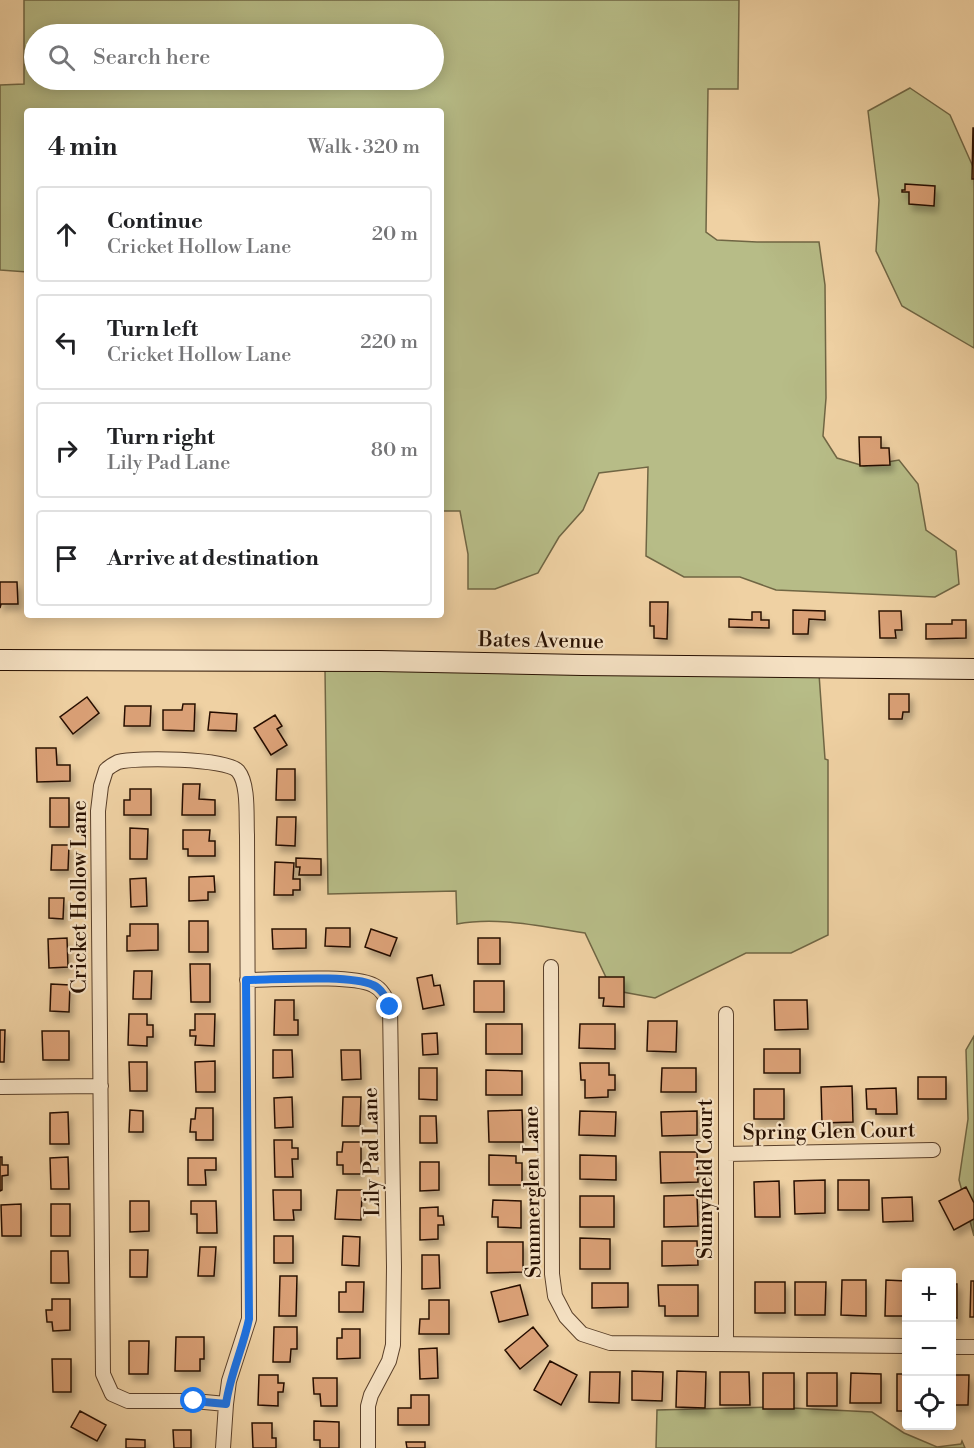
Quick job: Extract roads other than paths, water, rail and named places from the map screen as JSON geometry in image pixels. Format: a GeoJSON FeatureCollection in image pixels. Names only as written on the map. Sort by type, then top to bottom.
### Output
{"type":"FeatureCollection","features":[{"type":"Feature","properties":{"kind":"street","name":"Bates Avenue"},"geometry":{"type":"LineString","coordinates":[[0,660],[379,660],[582,665],[974,669]]}},
{"type":"Feature","properties":{"kind":"street","name":"Cricket Hollow Lane"},"geometry":{"type":"LineString","coordinates":[[223,1448],[229,1381],[249,1319],[246,835],[243,779],[234,768],[216,762],[140,760],[119,762],[106,770],[101,786],[98,811],[103,1374],[112,1394],[128,1401],[194,1401],[226,1404]]}},
{"type":"Feature","properties":{"kind":"street","name":"Summerglen Lane"},"geometry":{"type":"LineString","coordinates":[[551,967],[552,1274],[555,1296],[566,1317],[582,1334],[610,1343],[902,1346]]}},
{"type":"Feature","properties":{"kind":"street","name":"Lily Pad Lane"},"geometry":{"type":"LineString","coordinates":[[246,980],[351,980],[373,984],[380,989],[390,1007],[393,1345],[389,1360],[371,1395],[368,1406],[368,1448]]}},
{"type":"Feature","properties":{"kind":"street","name":"Sunnyfield Court"},"geometry":{"type":"LineString","coordinates":[[726,1014],[726,1344]]}},
{"type":"Feature","properties":{"kind":"street"},"geometry":{"type":"LineString","coordinates":[[0,1087],[100,1086]]}},
{"type":"Feature","properties":{"kind":"street","name":"Spring Glen Court"},"geometry":{"type":"LineString","coordinates":[[726,1154],[933,1150]]}},
{"type":"Feature","properties":{"kind":"street"},"geometry":{"type":"LineString","coordinates":[[956,1347],[974,1347]]}}]}
